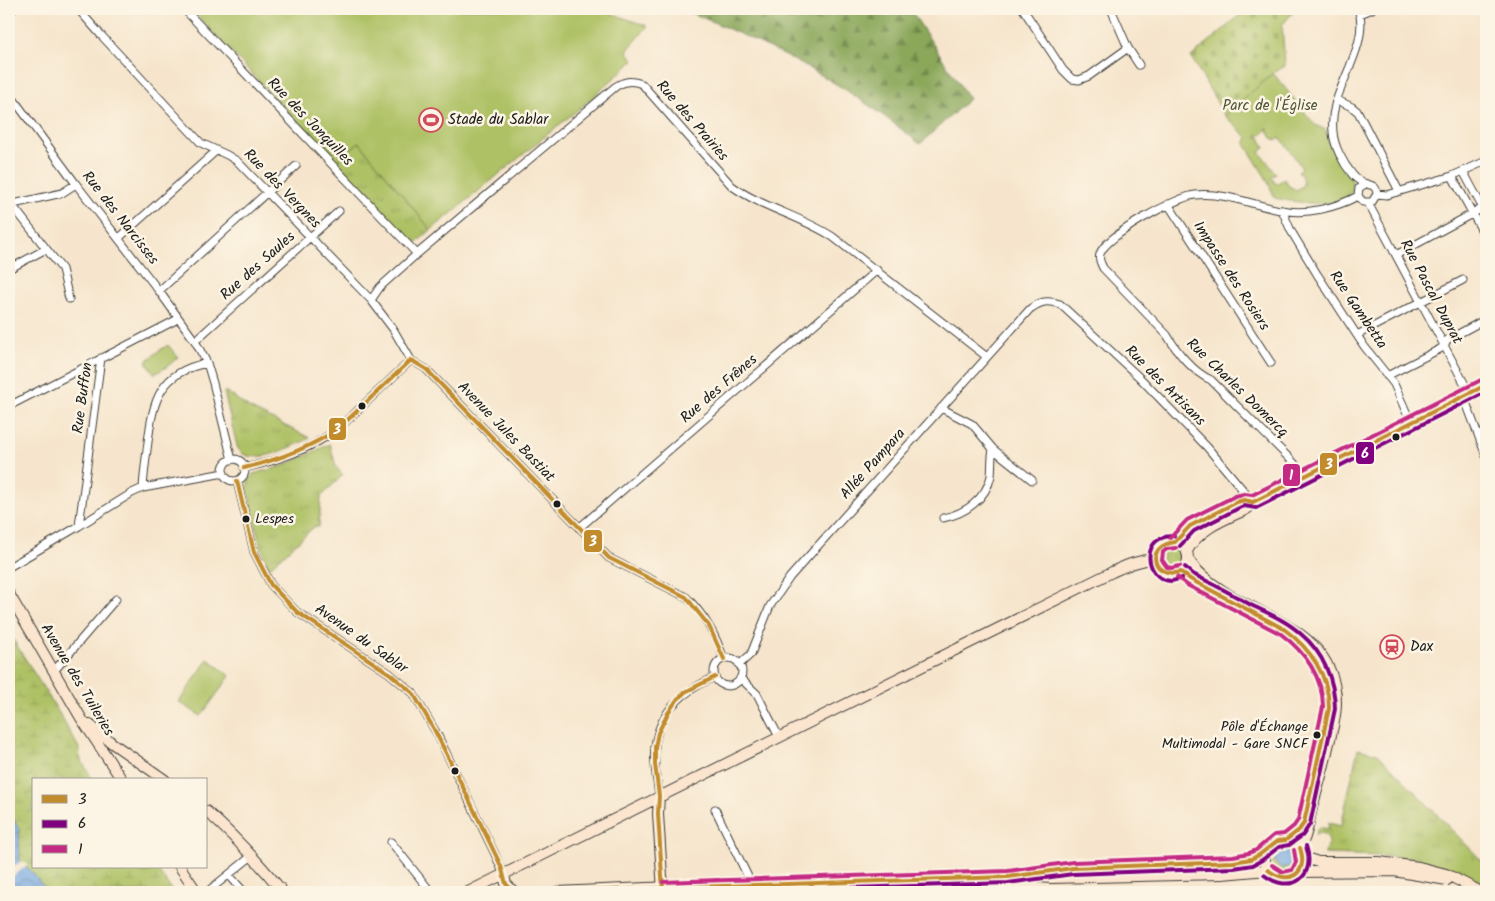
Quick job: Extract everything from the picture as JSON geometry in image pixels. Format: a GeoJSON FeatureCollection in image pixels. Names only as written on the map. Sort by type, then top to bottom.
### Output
{"type":"FeatureCollection","features":[{"type":"Feature","properties":{"kind":"main road"},"geometry":{"type":"LineString","coordinates":[[1298,872],[1303,862],[1302,852],[1335,714],[1336,695],[1330,672],[1318,651],[1301,634],[1216,586],[1202,576],[1187,555],[1184,547],[1175,542],[1165,542],[1157,549],[1155,559],[1159,569],[1173,574],[1181,572],[1186,566],[1187,555],[1194,540],[1204,531],[1245,510],[1253,502],[1486,386]]}},
{"type":"Feature","properties":{"kind":"main road"},"geometry":{"type":"LineString","coordinates":[[1175,542],[1190,526],[1237,502],[1244,500],[1253,502]]}},
{"type":"Feature","properties":{"kind":"main road"},"geometry":{"type":"LineString","coordinates":[[468,892],[1130,564],[1155,559]]}},
{"type":"Feature","properties":{"kind":"main road"},"geometry":{"type":"LineString","coordinates":[[1181,572],[1190,579],[1292,635],[1312,655],[1324,678],[1329,695],[1329,708],[1304,823],[1299,830],[1286,840]]}},
{"type":"Feature","properties":{"kind":"main road","name":"Avenue des Tuileries"},"geometry":{"type":"LineString","coordinates":[[9,594],[81,718],[121,778]]}},
{"type":"Feature","properties":{"kind":"main road"},"geometry":{"type":"LineString","coordinates":[[81,718],[112,743],[162,778]]}},
{"type":"Feature","properties":{"kind":"main road"},"geometry":{"type":"LineString","coordinates":[[659,796],[658,814],[663,890]]}},
{"type":"Feature","properties":{"kind":"main road"},"geometry":{"type":"LineString","coordinates":[[208,813],[253,855],[283,892]]}},
{"type":"Feature","properties":{"kind":"main road"},"geometry":{"type":"LineString","coordinates":[[1027,876],[1052,869],[1234,862],[1251,859],[1272,844],[1286,840],[1292,841],[1302,852],[1318,862],[1402,864],[1446,874],[1481,892]]}},
{"type":"Feature","properties":{"kind":"main road"},"geometry":{"type":"LineString","coordinates":[[1267,849],[1265,856],[1268,870],[1276,876],[1285,878],[1298,872],[1394,871],[1444,880],[1455,880]]}},
{"type":"Feature","properties":{"kind":"main road"},"geometry":{"type":"LineString","coordinates":[[181,868],[197,892]]}},
{"type":"Feature","properties":{"kind":"main road"},"geometry":{"type":"LineString","coordinates":[[557,892],[693,889],[752,885],[1027,876],[1051,878],[1222,874],[1268,870]]}},
{"type":"Feature","properties":{"kind":"main road"},"geometry":{"type":"LineString","coordinates":[[504,875],[506,884],[514,892]]}},
{"type":"Feature","properties":{"kind":"street"},"geometry":{"type":"LineString","coordinates":[[9,10],[14,9]]}},
{"type":"Feature","properties":{"kind":"street","name":"Rue des Vergnes"},"geometry":{"type":"LineString","coordinates":[[78,9],[201,143],[237,161],[371,300],[393,329],[411,360]]}},
{"type":"Feature","properties":{"kind":"street","name":"Rue des Jonquilles"},"geometry":{"type":"LineString","coordinates":[[184,9],[417,254]]}},
{"type":"Feature","properties":{"kind":"street"},"geometry":{"type":"LineString","coordinates":[[1023,9],[1063,70],[1072,79],[1079,80],[1088,76],[1128,48]]}},
{"type":"Feature","properties":{"kind":"street"},"geometry":{"type":"LineString","coordinates":[[1111,9],[1128,48],[1139,65]]}},
{"type":"Feature","properties":{"kind":"street"},"geometry":{"type":"LineString","coordinates":[[1365,184],[1359,188],[1358,196],[1363,202],[1374,200],[1377,190],[1373,185],[1365,184],[1352,174],[1336,145],[1333,121],[1337,100],[1360,36],[1359,11],[1372,9]]}},
{"type":"Feature","properties":{"kind":"street","name":"Rue des Prairies"},"geometry":{"type":"LineString","coordinates":[[371,300],[380,287],[417,254],[615,87],[623,82],[634,81],[642,84],[732,186],[745,196],[774,210],[816,226],[877,270],[987,357]]}},
{"type":"Feature","properties":{"kind":"street","name":"Rue des Narcisses"},"geometry":{"type":"LineString","coordinates":[[9,93],[76,184],[159,291],[195,341],[206,363]]}},
{"type":"Feature","properties":{"kind":"street"},"geometry":{"type":"LineString","coordinates":[[1337,100],[1358,112],[1399,191]]}},
{"type":"Feature","properties":{"kind":"street"},"geometry":{"type":"LineString","coordinates":[[119,238],[216,151]]}},
{"type":"Feature","properties":{"kind":"street"},"geometry":{"type":"LineString","coordinates":[[1377,194],[1387,195],[1452,176],[1486,160]]}},
{"type":"Feature","properties":{"kind":"street"},"geometry":{"type":"LineString","coordinates":[[159,291],[296,166]]}},
{"type":"Feature","properties":{"kind":"street"},"geometry":{"type":"LineString","coordinates":[[1396,255],[1473,214],[1485,211],[1463,171]]}},
{"type":"Feature","properties":{"kind":"street"},"geometry":{"type":"LineString","coordinates":[[1452,176],[1486,238]]}},
{"type":"Feature","properties":{"kind":"street"},"geometry":{"type":"LineString","coordinates":[[69,299],[62,270],[10,203],[62,194],[76,184]]}},
{"type":"Feature","properties":{"kind":"street"},"geometry":{"type":"LineString","coordinates":[[1168,204],[1195,195],[1217,195],[1248,200],[1282,210],[1300,212],[1329,208],[1358,196]]}},
{"type":"Feature","properties":{"kind":"street","name":"Rue Pascal Duprat"},"geometry":{"type":"LineString","coordinates":[[1368,202],[1421,301],[1467,395],[1486,456]]}},
{"type":"Feature","properties":{"kind":"street","name":"Rue Charles Domercq"},"geometry":{"type":"LineString","coordinates":[[1168,204],[1130,226],[1102,250],[1099,255],[1100,262],[1167,335],[1174,346],[1287,456],[1299,469],[1303,477]]}},
{"type":"Feature","properties":{"kind":"street","name":"Impasse des Rosiers"},"geometry":{"type":"LineString","coordinates":[[1168,204],[1271,363]]}},
{"type":"Feature","properties":{"kind":"street","name":"Rue Gambetta"},"geometry":{"type":"LineString","coordinates":[[1282,210],[1291,232],[1309,261],[1357,335],[1394,384],[1411,423]]}},
{"type":"Feature","properties":{"kind":"street","name":"Rue des Saules"},"geometry":{"type":"LineString","coordinates":[[195,341],[338,211]]}},
{"type":"Feature","properties":{"kind":"street"},"geometry":{"type":"LineString","coordinates":[[9,269],[46,249]]}},
{"type":"Feature","properties":{"kind":"street","name":"Rue des Frênes"},"geometry":{"type":"LineString","coordinates":[[579,528],[877,270]]}},
{"type":"Feature","properties":{"kind":"street"},"geometry":{"type":"LineString","coordinates":[[1357,335],[1463,280]]}},
{"type":"Feature","properties":{"kind":"street","name":"Allée Pampara"},"geometry":{"type":"LineString","coordinates":[[740,665],[751,654],[770,606],[790,577],[1030,309],[1049,300]]}},
{"type":"Feature","properties":{"kind":"street","name":"Rue des Artisans"},"geometry":{"type":"LineString","coordinates":[[1049,300],[1060,304],[1140,378],[1207,447],[1253,502]]}},
{"type":"Feature","properties":{"kind":"street","name":"Rue Buffon"},"geometry":{"type":"LineString","coordinates":[[79,526],[101,358],[178,319]]}},
{"type":"Feature","properties":{"kind":"street"},"geometry":{"type":"LineString","coordinates":[[1387,376],[1444,346],[1451,337],[1486,319]]}},
{"type":"Feature","properties":{"kind":"street"},"geometry":{"type":"LineString","coordinates":[[9,406],[101,358]]}},
{"type":"Feature","properties":{"kind":"street"},"geometry":{"type":"LineString","coordinates":[[244,468],[281,459],[302,451],[326,438],[338,430],[411,360]]}},
{"type":"Feature","properties":{"kind":"street","name":"Avenue Jules Bastiat"},"geometry":{"type":"LineString","coordinates":[[411,360],[426,369],[609,558],[686,597],[712,628],[724,659]]}},
{"type":"Feature","properties":{"kind":"street"},"geometry":{"type":"LineString","coordinates":[[143,488],[150,419],[154,403],[163,387],[174,376],[198,364],[206,363],[232,460]]}},
{"type":"Feature","properties":{"kind":"street"},"geometry":{"type":"LineString","coordinates":[[941,408],[972,424],[993,449],[1032,480]]}},
{"type":"Feature","properties":{"kind":"street"},"geometry":{"type":"LineString","coordinates":[[943,518],[952,517],[966,511],[977,501],[987,487],[991,476],[993,449]]}},
{"type":"Feature","properties":{"kind":"street"},"geometry":{"type":"LineString","coordinates":[[232,460],[239,461],[244,468],[243,476],[237,481],[230,480],[224,473],[225,464],[232,460]]}},
{"type":"Feature","properties":{"kind":"street"},"geometry":{"type":"LineString","coordinates":[[9,567],[143,488],[224,473]]}},
{"type":"Feature","properties":{"kind":"street","name":"Avenue du Sablar"},"geometry":{"type":"LineString","coordinates":[[237,481],[254,552],[271,585],[296,612],[390,674],[413,693],[437,734],[504,875]]}},
{"type":"Feature","properties":{"kind":"street"},"geometry":{"type":"LineString","coordinates":[[54,671],[116,599]]}},
{"type":"Feature","properties":{"kind":"street"},"geometry":{"type":"LineString","coordinates":[[724,659],[733,659],[740,665],[742,674],[734,685],[725,686],[717,681],[715,668],[724,659]]}},
{"type":"Feature","properties":{"kind":"street"},"geometry":{"type":"LineString","coordinates":[[659,796],[655,764],[655,747],[658,733],[676,701],[686,692],[715,677]]}},
{"type":"Feature","properties":{"kind":"street"},"geometry":{"type":"LineString","coordinates":[[740,678],[757,694],[779,737]]}},
{"type":"Feature","properties":{"kind":"street"},"geometry":{"type":"LineString","coordinates":[[714,809],[752,885]]}},
{"type":"Feature","properties":{"kind":"street"},"geometry":{"type":"LineString","coordinates":[[391,842],[431,892]]}},
{"type":"Feature","properties":{"kind":"street"},"geometry":{"type":"LineString","coordinates":[[207,892],[253,855]]}},
{"type":"Feature","properties":{"kind":"street"},"geometry":{"type":"LineString","coordinates":[[229,875],[244,892]]}},
{"type":"Feature","properties":{"kind":"green space","name":"Stade du Sablar"},"geometry":{"type":"Polygon","coordinates":[[[191,9],[598,9],[648,26],[627,51],[634,60],[592,98],[431,230],[359,142],[335,162],[191,9]]]}},
{"type":"Feature","properties":{"kind":"green space"},"geometry":{"type":"Polygon","coordinates":[[[682,9],[910,9],[969,99],[920,144],[886,117],[828,79],[756,41],[682,9]]]}},
{"type":"Feature","properties":{"kind":"green space"},"geometry":{"type":"Polygon","coordinates":[[[1247,9],[1296,9],[1282,25],[1285,66],[1273,73],[1225,116],[1191,57],[1247,9]]]}},
{"type":"Feature","properties":{"kind":"green space","name":"Parc de l'Église"},"geometry":{"type":"Polygon","coordinates":[[[1273,73],[1315,125],[1326,130],[1330,144],[1350,177],[1352,189],[1348,197],[1325,203],[1296,202],[1275,198],[1266,178],[1245,144],[1248,138],[1225,116],[1273,73]],[[1267,128],[1266,131],[1257,135],[1257,137],[1260,137],[1265,148],[1260,152],[1276,174],[1271,177],[1276,184],[1284,179],[1289,186],[1296,190],[1303,185],[1302,177],[1298,171],[1302,168],[1281,138],[1275,141],[1267,128]]]}},
{"type":"Feature","properties":{"kind":"green space"},"geometry":{"type":"Polygon","coordinates":[[[359,142],[431,230],[417,242],[411,241],[335,162],[359,142]]]}},
{"type":"Feature","properties":{"kind":"green space"},"geometry":{"type":"Polygon","coordinates":[[[168,345],[178,357],[155,374],[146,362],[168,345]]]}},
{"type":"Feature","properties":{"kind":"green space"},"geometry":{"type":"Polygon","coordinates":[[[224,392],[227,392],[249,408],[310,438],[282,451],[260,457],[242,453],[237,446],[224,392]]]}},
{"type":"Feature","properties":{"kind":"green space"},"geometry":{"type":"Polygon","coordinates":[[[330,444],[336,467],[343,475],[321,497],[319,527],[314,527],[269,568],[260,544],[247,487],[248,482],[253,474],[283,466],[330,444]]]}},
{"type":"Feature","properties":{"kind":"green space"},"geometry":{"type":"Polygon","coordinates":[[[1171,549],[1177,552],[1180,558],[1177,564],[1171,567],[1165,564],[1162,558],[1165,552],[1171,549]]]}},
{"type":"Feature","properties":{"kind":"green space"},"geometry":{"type":"Polygon","coordinates":[[[9,633],[79,748],[80,758],[92,778],[32,778],[32,868],[157,868],[173,892],[48,892],[20,862],[15,821],[9,813],[9,633]]]}},
{"type":"Feature","properties":{"kind":"green space"},"geometry":{"type":"Polygon","coordinates":[[[208,659],[230,676],[201,716],[179,702],[208,659]]]}},
{"type":"Feature","properties":{"kind":"green space"},"geometry":{"type":"Polygon","coordinates":[[[1358,749],[1376,752],[1486,865],[1486,885],[1469,876],[1436,864],[1404,858],[1325,854],[1328,838],[1323,833],[1315,834],[1319,827],[1328,829],[1329,823],[1341,826],[1358,749]]]}},
{"type":"Feature","properties":{"kind":"green space"},"geometry":{"type":"Polygon","coordinates":[[[1282,845],[1293,849],[1298,859],[1295,868],[1286,872],[1276,869],[1271,861],[1273,852],[1282,845]]]}},
{"type":"Feature","properties":{"kind":"water"},"geometry":{"type":"Polygon","coordinates":[[[9,813],[19,829],[20,862],[30,870],[48,892],[9,892],[9,813]]]}},
{"type":"Feature","properties":{"kind":"water"},"geometry":{"type":"Polygon","coordinates":[[[1280,850],[1288,850],[1293,855],[1291,866],[1280,868],[1275,863],[1275,855],[1280,850]]]}},
{"type":"Feature","properties":{"kind":"pier"},"geometry":{"type":"Polygon","coordinates":[[[22,861],[28,865],[9,879],[9,869],[22,861]]]}},
{"type":"Feature","properties":{"kind":"transit line","name":"3"},"geometry":{"type":"LineString","coordinates":[[411,360],[426,369],[609,558],[686,597],[709,626],[724,659]]}},
{"type":"Feature","properties":{"kind":"transit line","name":"3"},"geometry":{"type":"LineString","coordinates":[[244,468],[293,453],[338,429],[411,360]]}},
{"type":"Feature","properties":{"kind":"transit line","name":"1"},"geometry":{"type":"LineString","coordinates":[[1170,538],[1187,520],[1235,496],[1252,495],[1483,379]]}},
{"type":"Feature","properties":{"kind":"transit line","name":"3"},"geometry":{"type":"LineString","coordinates":[[1175,542],[1190,526],[1237,502],[1244,500],[1253,502],[1486,385]]}},
{"type":"Feature","properties":{"kind":"transit line","name":"6"},"geometry":{"type":"LineString","coordinates":[[1180,546],[1194,531],[1239,508],[1244,506],[1256,508],[1486,392]]}},
{"type":"Feature","properties":{"kind":"transit line","name":"3"},"geometry":{"type":"LineString","coordinates":[[237,481],[254,552],[271,585],[297,612],[389,673],[413,693],[434,729],[461,783],[501,866],[506,884],[514,892]]}},
{"type":"Feature","properties":{"kind":"transit line","name":"6"},"geometry":{"type":"LineString","coordinates":[[1174,536],[1164,537],[1155,542],[1151,548],[1150,562],[1157,575],[1163,579],[1171,581],[1182,578]]}},
{"type":"Feature","properties":{"kind":"transit line","name":"3"},"geometry":{"type":"LineString","coordinates":[[1175,542],[1159,549],[1156,561],[1158,567],[1163,571],[1171,573],[1181,572]]}},
{"type":"Feature","properties":{"kind":"transit line","name":"1"},"geometry":{"type":"LineString","coordinates":[[1176,548],[1167,549],[1163,552],[1162,560],[1167,567],[1180,566]]}},
{"type":"Feature","properties":{"kind":"transit line","name":"6"},"geometry":{"type":"LineString","coordinates":[[726,892],[1008,883],[1073,874],[1234,868],[1253,865],[1279,847],[1289,845],[1303,835],[1310,824],[1335,709],[1330,678],[1316,649],[1296,629],[1193,574],[1185,567]]}},
{"type":"Feature","properties":{"kind":"transit line","name":"3"},"geometry":{"type":"LineString","coordinates":[[663,888],[1008,877],[1073,868],[1234,862],[1251,859],[1277,841],[1286,840],[1299,830],[1304,823],[1329,708],[1326,684],[1310,654],[1284,629],[1190,579],[1181,572]]}},
{"type":"Feature","properties":{"kind":"transit line","name":"1"},"geometry":{"type":"LineString","coordinates":[[696,881],[1008,871],[1073,862],[1233,856],[1256,850],[1274,835],[1284,834],[1298,820],[1323,707],[1320,685],[1316,675],[1305,657],[1281,634],[1187,585],[1177,577]]}},
{"type":"Feature","properties":{"kind":"transit line","name":"3"},"geometry":{"type":"LineString","coordinates":[[663,892],[658,814],[659,796],[655,764],[655,747],[658,733],[668,713],[685,692],[715,677]]}},
{"type":"Feature","properties":{"kind":"transit line","name":"6"},"geometry":{"type":"LineString","coordinates":[[1264,875],[1274,881],[1283,883],[1292,883],[1299,880],[1308,867],[1306,846]]}},
{"type":"Feature","properties":{"kind":"transit line","name":"3"},"geometry":{"type":"LineString","coordinates":[[1268,870],[1283,877],[1295,875],[1302,865],[1300,848]]}},
{"type":"Feature","properties":{"kind":"transit line","name":"1"},"geometry":{"type":"LineString","coordinates":[[1272,865],[1283,872],[1292,870],[1296,862],[1294,850]]}},
{"type":"Feature","properties":{"kind":"transit line","name":"1"},"geometry":{"type":"LineString","coordinates":[[663,882],[719,880]]}},
{"type":"Feature","properties":{"kind":"transit line","name":"3"},"geometry":{"type":"LineString","coordinates":[[557,892],[686,887]]}},
{"type":"Feature","properties":{"kind":"place","name":"Stade du Sablar"},"geometry":{"type":"Point","coordinates":[431,120]}},
{"type":"Feature","properties":{"kind":"place","name":"Lespes"},"geometry":{"type":"Point","coordinates":[246,519]}},
{"type":"Feature","properties":{"kind":"place","name":"Dax"},"geometry":{"type":"Point","coordinates":[1392,647]}},
{"type":"Feature","properties":{"kind":"place","name":"Pôle d'Échange Multimodal - Gare SNCF"},"geometry":{"type":"Point","coordinates":[1317,735]}}]}
